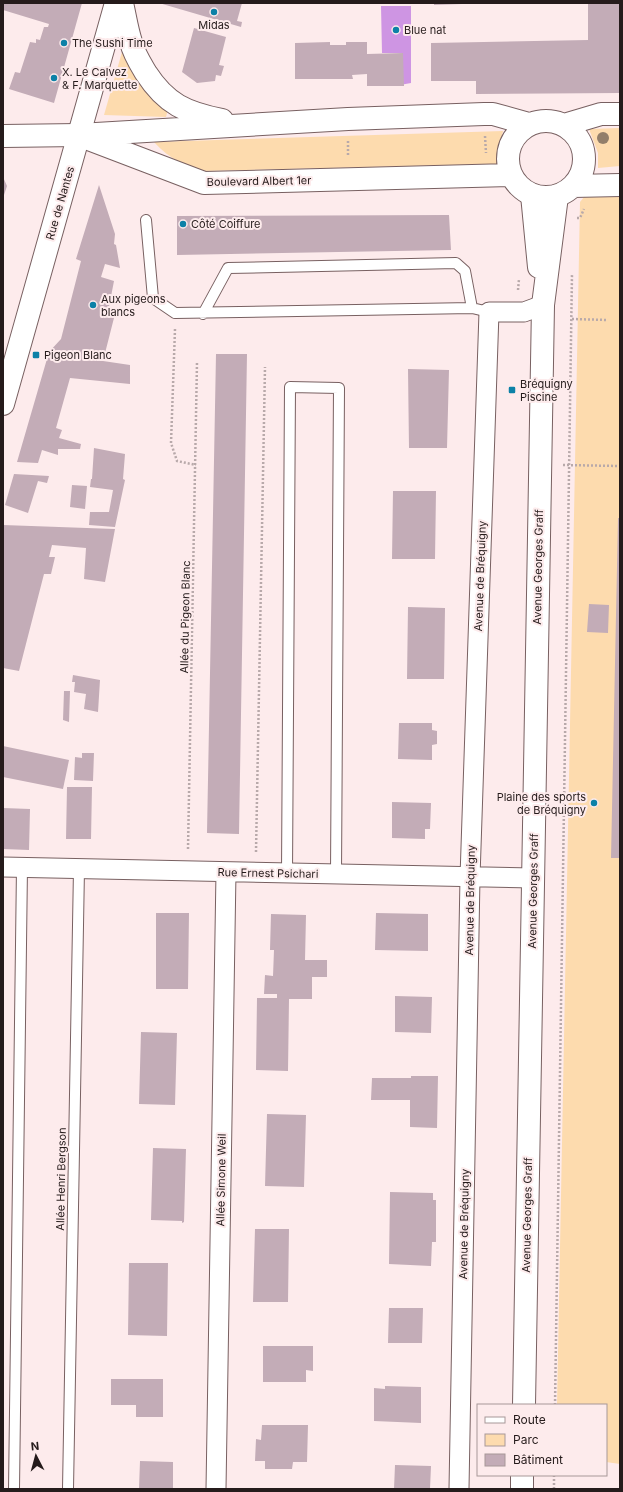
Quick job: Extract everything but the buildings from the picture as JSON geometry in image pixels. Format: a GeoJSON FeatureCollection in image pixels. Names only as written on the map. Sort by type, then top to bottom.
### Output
{"type":"FeatureCollection","features":[{"type":"Feature","properties":{"kind":"main road","name":"Rue de Nantes"},"geometry":{"type":"LineString","coordinates":[[3,404],[116,3]]}},
{"type":"Feature","properties":{"kind":"main road"},"geometry":{"type":"LineString","coordinates":[[122,3],[130,42],[136,58],[166,98],[183,109],[238,125]]}},
{"type":"Feature","properties":{"kind":"main road"},"geometry":{"type":"LineString","coordinates":[[3,136],[79,135],[348,119],[488,114],[529,124],[551,120],[572,130],[582,146],[584,164],[581,176],[565,191]]}},
{"type":"Feature","properties":{"kind":"main road"},"geometry":{"type":"LineString","coordinates":[[564,125],[601,114],[620,114]]}},
{"type":"Feature","properties":{"kind":"main road"},"geometry":{"type":"LineString","coordinates":[[529,124],[513,137],[508,150],[508,166],[510,175],[520,188],[532,195],[546,198],[565,191],[620,185]]}},
{"type":"Feature","properties":{"kind":"main road","name":"Boulevard Albert 1er"},"geometry":{"type":"LineString","coordinates":[[79,135],[204,183],[510,175]]}},
{"type":"Feature","properties":{"kind":"main road","name":"Avenue Georges Graff"},"geometry":{"type":"LineString","coordinates":[[543,305],[565,191]]}},
{"type":"Feature","properties":{"kind":"main road","name":"Avenue Georges Graff"},"geometry":{"type":"LineString","coordinates":[[524,1404],[543,305],[532,195]]}},
{"type":"Feature","properties":{"kind":"main road"},"geometry":{"type":"LineString","coordinates":[[522,1476],[522,1489]]}},
{"type":"Feature","properties":{"kind":"street"},"geometry":{"type":"LineString","coordinates":[[481,310],[524,312],[543,305]]}},
{"type":"Feature","properties":{"kind":"street","name":"Avenue de Bréquigny"},"geometry":{"type":"LineString","coordinates":[[459,1489],[481,310]]}},
{"type":"Feature","properties":{"kind":"street","name":"Rue Ernest Psichari"},"geometry":{"type":"LineString","coordinates":[[3,867],[533,878]]}},
{"type":"Feature","properties":{"kind":"street","name":"Allée Simone Weil"},"geometry":{"type":"LineString","coordinates":[[216,1489],[226,872]]}},
{"type":"Feature","properties":{"kind":"lane"},"geometry":{"type":"LineString","coordinates":[[146,220],[153,298],[175,313],[203,314],[481,310],[465,272],[456,263],[228,268],[203,314]]}},
{"type":"Feature","properties":{"kind":"lane"},"geometry":{"type":"LineString","coordinates":[[287,873],[290,387],[339,388],[336,874]]}},
{"type":"Feature","properties":{"kind":"lane"},"geometry":{"type":"LineString","coordinates":[[14,1489],[22,867]]}},
{"type":"Feature","properties":{"kind":"lane","name":"Allée Henri Bergson"},"geometry":{"type":"LineString","coordinates":[[68,1489],[79,869]]}},
{"type":"Feature","properties":{"kind":"path"},"geometry":{"type":"LineString","coordinates":[[348,119],[348,180]]}},
{"type":"Feature","properties":{"kind":"path"},"geometry":{"type":"LineString","coordinates":[[555,1404],[572,272]]}},
{"type":"Feature","properties":{"kind":"path"},"geometry":{"type":"LineString","coordinates":[[175,313],[171,443],[177,461],[196,465]]}},
{"type":"Feature","properties":{"kind":"path"},"geometry":{"type":"LineString","coordinates":[[572,319],[608,320]]}},
{"type":"Feature","properties":{"kind":"path","name":"Allée du Pigeon Blanc"},"geometry":{"type":"LineString","coordinates":[[187,871],[197,362]]}},
{"type":"Feature","properties":{"kind":"path"},"geometry":{"type":"LineString","coordinates":[[256,872],[262,646],[265,367]]}},
{"type":"Feature","properties":{"kind":"path"},"geometry":{"type":"LineString","coordinates":[[558,465],[620,466]]}},
{"type":"Feature","properties":{"kind":"path"},"geometry":{"type":"LineString","coordinates":[[554,1476],[554,1489]]}},
{"type":"Feature","properties":{"kind":"green space"},"geometry":{"type":"Polygon","coordinates":[[[122,52],[131,68],[168,109],[166,117],[104,115],[122,52]]]}},
{"type":"Feature","properties":{"kind":"green space"},"geometry":{"type":"Polygon","coordinates":[[[620,128],[620,166],[598,168],[598,153],[589,129],[620,128]]]}},
{"type":"Feature","properties":{"kind":"green space"},"geometry":{"type":"Polygon","coordinates":[[[503,131],[500,144],[499,164],[205,171],[177,161],[154,142],[503,131]]]}},
{"type":"Feature","properties":{"kind":"green space","name":"Plaine des sports de Bréquigny"},"geometry":{"type":"Polygon","coordinates":[[[620,196],[620,1464],[607,1462],[607,1404],[557,1404],[580,202],[584,197],[620,196]]]}},
{"type":"Feature","properties":{"kind":"shaded area","name":"Blue nat"},"geometry":{"type":"Polygon","coordinates":[[[381,6],[411,6],[411,83],[400,85],[403,53],[382,53],[381,6]]]}},
{"type":"Feature","properties":{"kind":"place","name":"Midas"},"geometry":{"type":"Point","coordinates":[214,12]}},
{"type":"Feature","properties":{"kind":"place","name":"Blue nat"},"geometry":{"type":"Point","coordinates":[396,30]}},
{"type":"Feature","properties":{"kind":"place","name":"The Sushi Time"},"geometry":{"type":"Point","coordinates":[64,43]}},
{"type":"Feature","properties":{"kind":"place","name":"X. Le Calvez & F. Marquette"},"geometry":{"type":"Point","coordinates":[54,78]}},
{"type":"Feature","properties":{"kind":"place","name":"Côté Coiffure"},"geometry":{"type":"Point","coordinates":[183,224]}},
{"type":"Feature","properties":{"kind":"place","name":"Aux pigeons blancs"},"geometry":{"type":"Point","coordinates":[93,305]}},
{"type":"Feature","properties":{"kind":"place","name":"Pigeon Blanc"},"geometry":{"type":"Point","coordinates":[36,355]}},
{"type":"Feature","properties":{"kind":"place","name":"Bréquigny Piscine"},"geometry":{"type":"Point","coordinates":[512,390]}},
{"type":"Feature","properties":{"kind":"place","name":"Plaine des sports de Bréquigny"},"geometry":{"type":"Point","coordinates":[594,803]}}]}
